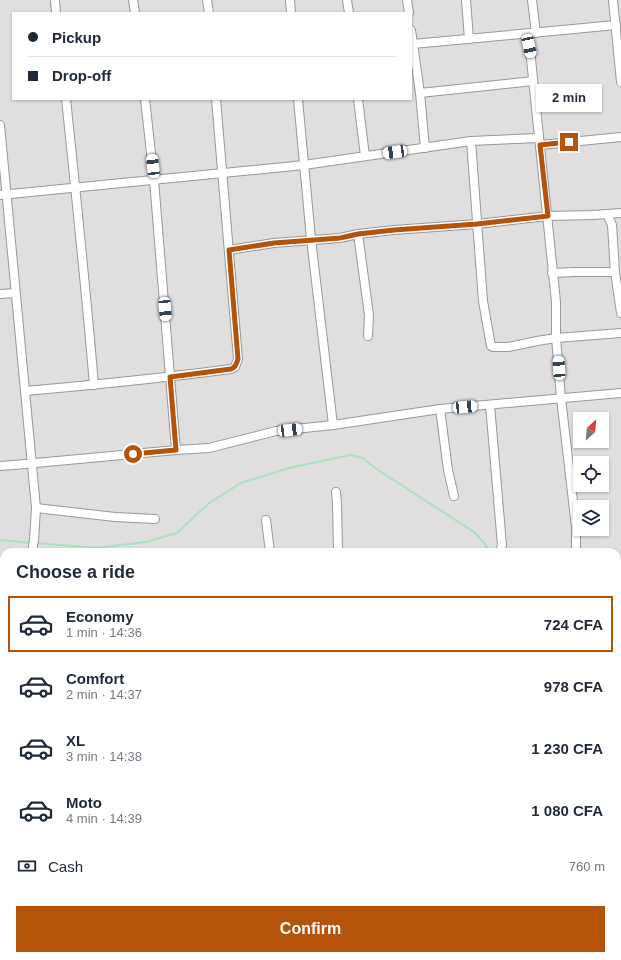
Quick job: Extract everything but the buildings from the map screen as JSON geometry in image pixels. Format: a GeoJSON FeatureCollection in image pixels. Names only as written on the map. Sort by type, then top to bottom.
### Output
{"type":"FeatureCollection","features":[{"type":"Feature","properties":{"kind":"street"},"geometry":{"type":"LineString","coordinates":[[55,0],[56,12]]}},
{"type":"Feature","properties":{"kind":"street"},"geometry":{"type":"LineString","coordinates":[[133,0],[135,12]]}},
{"type":"Feature","properties":{"kind":"street"},"geometry":{"type":"LineString","coordinates":[[208,0],[209,12]]}},
{"type":"Feature","properties":{"kind":"street"},"geometry":{"type":"LineString","coordinates":[[290,0],[291,12]]}},
{"type":"Feature","properties":{"kind":"street"},"geometry":{"type":"LineString","coordinates":[[347,0],[349,12]]}},
{"type":"Feature","properties":{"kind":"street"},"geometry":{"type":"LineString","coordinates":[[407,0],[409,12]]}},
{"type":"Feature","properties":{"kind":"street"},"geometry":{"type":"LineString","coordinates":[[466,0],[469,39]]}},
{"type":"Feature","properties":{"kind":"street"},"geometry":{"type":"LineString","coordinates":[[532,0],[536,33]]}},
{"type":"Feature","properties":{"kind":"street"},"geometry":{"type":"LineString","coordinates":[[613,0],[621,82]]}},
{"type":"Feature","properties":{"kind":"street"},"geometry":{"type":"LineString","coordinates":[[413,44],[616,25]]}},
{"type":"Feature","properties":{"kind":"street"},"geometry":{"type":"LineString","coordinates":[[526,34],[531,59],[548,216],[552,273],[556,302],[556,338],[561,398],[576,527],[576,548]]}},
{"type":"Feature","properties":{"kind":"street"},"geometry":{"type":"LineString","coordinates":[[412,37],[420,94],[425,148]]}},
{"type":"Feature","properties":{"kind":"street"},"geometry":{"type":"LineString","coordinates":[[420,94],[533,81]]}},
{"type":"Feature","properties":{"kind":"street"},"geometry":{"type":"LineString","coordinates":[[66,100],[76,188],[94,385]]}},
{"type":"Feature","properties":{"kind":"street"},"geometry":{"type":"LineString","coordinates":[[145,100],[154,180],[176,450]]}},
{"type":"Feature","properties":{"kind":"street"},"geometry":{"type":"LineString","coordinates":[[25,391],[170,377],[231,369],[235,367],[238,359],[216,100]]}},
{"type":"Feature","properties":{"kind":"street"},"geometry":{"type":"LineString","coordinates":[[298,100],[311,239],[332,424]]}},
{"type":"Feature","properties":{"kind":"street"},"geometry":{"type":"LineString","coordinates":[[358,100],[365,156]]}},
{"type":"Feature","properties":{"kind":"street"},"geometry":{"type":"LineString","coordinates":[[0,125],[3,195],[15,293],[36,508],[33,548]]}},
{"type":"Feature","properties":{"kind":"street"},"geometry":{"type":"LineString","coordinates":[[3,195],[304,165],[472,141],[540,141],[621,138]]}},
{"type":"Feature","properties":{"kind":"street"},"geometry":{"type":"LineString","coordinates":[[472,141],[483,301],[491,346],[508,347],[556,338],[621,333]]}},
{"type":"Feature","properties":{"kind":"street"},"geometry":{"type":"LineString","coordinates":[[229,250],[274,243],[340,238],[358,234],[394,230],[477,224],[548,216],[621,213]]}},
{"type":"Feature","properties":{"kind":"street"},"geometry":{"type":"LineString","coordinates":[[607,214],[612,225],[615,272],[621,312]]}},
{"type":"Feature","properties":{"kind":"street"},"geometry":{"type":"LineString","coordinates":[[358,234],[369,315],[368,336]]}},
{"type":"Feature","properties":{"kind":"street"},"geometry":{"type":"LineString","coordinates":[[552,273],[615,272]]}},
{"type":"Feature","properties":{"kind":"street"},"geometry":{"type":"LineString","coordinates":[[0,294],[15,293]]}},
{"type":"Feature","properties":{"kind":"street"},"geometry":{"type":"LineString","coordinates":[[0,466],[209,448],[276,431],[440,410],[621,393]]}},
{"type":"Feature","properties":{"kind":"street"},"geometry":{"type":"LineString","coordinates":[[490,405],[501,548]]}},
{"type":"Feature","properties":{"kind":"street"},"geometry":{"type":"LineString","coordinates":[[440,410],[448,470],[454,496]]}},
{"type":"Feature","properties":{"kind":"street"},"geometry":{"type":"LineString","coordinates":[[336,492],[338,548]]}},
{"type":"Feature","properties":{"kind":"street"},"geometry":{"type":"LineString","coordinates":[[36,508],[109,516],[155,518]]}},
{"type":"Feature","properties":{"kind":"street"},"geometry":{"type":"LineString","coordinates":[[266,520],[270,548]]}},
{"type":"Feature","properties":{"kind":"shaded area"},"geometry":{"type":"Polygon","coordinates":[[[0,0],[621,0],[621,548],[0,548],[0,0]]]}},
{"type":"Feature","properties":{"kind":"waterway"},"geometry":{"type":"LineString","coordinates":[[96,548],[146,542],[177,533],[209,503],[241,483],[289,468],[350,455],[363,458],[375,468],[474,532],[487,548]]}},
{"type":"Feature","properties":{"kind":"waterway"},"geometry":{"type":"LineString","coordinates":[[0,540],[32,543]]}},
{"type":"Feature","properties":{"kind":"waterway"},"geometry":{"type":"LineString","coordinates":[[36,543],[96,548]]}},
{"type":"Feature","properties":{"kind":"route"},"geometry":{"type":"LineString","coordinates":[[133,454],[176,450],[170,377],[231,369],[235,367],[238,359],[229,250],[274,243],[340,238],[358,234],[394,230],[477,224],[548,216],[540,145],[569,142]]}}]}
